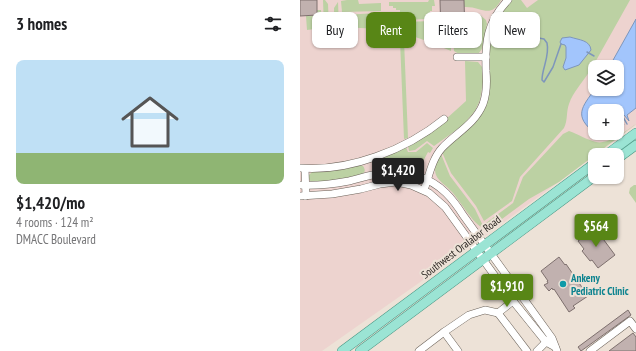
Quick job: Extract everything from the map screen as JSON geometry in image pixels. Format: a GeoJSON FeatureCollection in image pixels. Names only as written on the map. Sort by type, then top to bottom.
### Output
{"type":"FeatureCollection","features":[{"type":"Feature","properties":{"kind":"main road"},"geometry":{"type":"LineString","coordinates":[[616,148],[636,133]]}},
{"type":"Feature","properties":{"kind":"main road"},"geometry":{"type":"LineString","coordinates":[[624,154],[636,145]]}},
{"type":"Feature","properties":{"kind":"main road","name":"Southwest Oralabor Road"},"geometry":{"type":"LineString","coordinates":[[342,351],[588,168]]}},
{"type":"Feature","properties":{"kind":"main road","name":"Southwest Oralabor Road"},"geometry":{"type":"LineString","coordinates":[[360,351],[588,181]]}},
{"type":"Feature","properties":{"kind":"street"},"geometry":{"type":"LineString","coordinates":[[424,190],[436,156],[442,148],[470,123],[481,109],[487,88],[487,40],[491,25],[508,0]]}},
{"type":"Feature","properties":{"kind":"street"},"geometry":{"type":"LineString","coordinates":[[457,57],[486,57]]}},
{"type":"Feature","properties":{"kind":"street"},"geometry":{"type":"LineString","coordinates":[[444,119],[419,137],[363,161],[338,167],[302,169],[303,196],[342,193],[388,183],[404,183],[424,190],[445,207],[514,301],[556,349]]}},
{"type":"Feature","properties":{"kind":"street"},"geometry":{"type":"LineString","coordinates":[[303,186],[341,182],[386,172],[419,176],[440,188],[449,196],[485,244],[549,340]]}},
{"type":"Feature","properties":{"kind":"street"},"geometry":{"type":"LineString","coordinates":[[498,313],[514,301]]}},
{"type":"Feature","properties":{"kind":"street"},"geometry":{"type":"LineString","coordinates":[[419,351],[469,315],[485,310],[498,313],[527,351]]}},
{"type":"Feature","properties":{"kind":"street"},"geometry":{"type":"LineString","coordinates":[[590,351],[630,321],[636,329]]}},
{"type":"Feature","properties":{"kind":"street"},"geometry":{"type":"LineString","coordinates":[[444,332],[458,351]]}},
{"type":"Feature","properties":{"kind":"street"},"geometry":{"type":"LineString","coordinates":[[537,351],[549,340]]}},
{"type":"Feature","properties":{"kind":"shaded area"},"geometry":{"type":"Polygon","coordinates":[[[300,0],[636,0],[636,125],[624,134],[624,104],[588,104],[588,140],[616,140],[605,148],[588,148],[588,160],[473,245],[322,351],[300,351],[300,0]]]}},
{"type":"Feature","properties":{"kind":"green space"},"geometry":{"type":"Polygon","coordinates":[[[323,0],[325,0],[328,4],[328,12],[323,12],[323,0]]]}},
{"type":"Feature","properties":{"kind":"green space"},"geometry":{"type":"Polygon","coordinates":[[[358,0],[359,4],[381,3],[381,11],[342,12],[341,1],[358,0]]]}},
{"type":"Feature","properties":{"kind":"green space"},"geometry":{"type":"Polygon","coordinates":[[[429,0],[434,0],[435,6],[432,6],[432,11],[424,12],[424,19],[416,19],[416,12],[400,12],[400,10],[393,8],[393,6],[389,6],[389,2],[428,2],[429,0]]]}},
{"type":"Feature","properties":{"kind":"green space"},"geometry":{"type":"Polygon","coordinates":[[[464,0],[501,0],[493,9],[485,11],[464,7],[464,0]]]}},
{"type":"Feature","properties":{"kind":"green space"},"geometry":{"type":"Polygon","coordinates":[[[511,0],[521,0],[527,8],[538,0],[630,0],[596,60],[588,60],[588,73],[571,100],[568,107],[564,128],[520,177],[512,201],[484,221],[476,206],[451,173],[442,152],[482,111],[490,41],[490,48],[540,48],[540,12],[503,12],[511,0]]]}},
{"type":"Feature","properties":{"kind":"green space"},"geometry":{"type":"Polygon","coordinates":[[[338,2],[338,12],[334,12],[334,8],[338,2]]]}},
{"type":"Feature","properties":{"kind":"green space"},"geometry":{"type":"Polygon","coordinates":[[[358,14],[366,14],[366,28],[358,28],[358,14]]]}},
{"type":"Feature","properties":{"kind":"green space"},"geometry":{"type":"Polygon","coordinates":[[[312,15],[312,29],[307,30],[306,16],[312,15]]]}},
{"type":"Feature","properties":{"kind":"green space"},"geometry":{"type":"Polygon","coordinates":[[[482,17],[486,20],[487,24],[482,49],[478,54],[459,54],[454,51],[454,48],[482,48],[482,17]]]}},
{"type":"Feature","properties":{"kind":"green space"},"geometry":{"type":"Polygon","coordinates":[[[424,21],[424,40],[416,37],[416,22],[424,21]]]}},
{"type":"Feature","properties":{"kind":"green space"},"geometry":{"type":"Polygon","coordinates":[[[400,48],[404,48],[408,138],[404,139],[400,48]]]}},
{"type":"Feature","properties":{"kind":"green space"},"geometry":{"type":"Polygon","coordinates":[[[444,48],[451,48],[451,51],[444,48]]]}},
{"type":"Feature","properties":{"kind":"green space"},"geometry":{"type":"Polygon","coordinates":[[[465,61],[478,62],[482,67],[483,83],[480,100],[475,111],[462,126],[434,146],[427,141],[415,150],[409,151],[408,146],[435,129],[466,101],[465,61]]]}},
{"type":"Feature","properties":{"kind":"green space"},"geometry":{"type":"Polygon","coordinates":[[[569,131],[588,140],[596,142],[615,140],[604,148],[588,148],[588,160],[559,182],[529,199],[494,225],[487,228],[486,223],[513,203],[523,177],[563,134],[569,131]]]}},
{"type":"Feature","properties":{"kind":"green space"},"geometry":{"type":"Polygon","coordinates":[[[427,143],[433,148],[430,153],[428,152],[417,170],[403,167],[402,169],[377,170],[372,167],[374,160],[406,147],[408,152],[416,152],[427,143]]]}},
{"type":"Feature","properties":{"kind":"green space"},"geometry":{"type":"Polygon","coordinates":[[[441,154],[450,176],[475,209],[484,228],[475,222],[455,195],[437,177],[435,167],[441,154]]]}},
{"type":"Feature","properties":{"kind":"green space"},"geometry":{"type":"Polygon","coordinates":[[[360,165],[363,166],[365,171],[358,176],[339,180],[314,182],[311,182],[309,179],[309,175],[312,172],[360,165]]]}},
{"type":"Feature","properties":{"kind":"green space"},"geometry":{"type":"Polygon","coordinates":[[[636,185],[636,203],[629,193],[630,188],[636,185]]]}},
{"type":"Feature","properties":{"kind":"water"},"geometry":{"type":"Polygon","coordinates":[[[636,19],[636,108],[627,115],[629,121],[624,115],[624,104],[588,104],[588,127],[582,116],[582,111],[583,106],[590,96],[624,96],[624,60],[613,60],[636,19]]]}},
{"type":"Feature","properties":{"kind":"water"},"geometry":{"type":"Polygon","coordinates":[[[570,37],[586,42],[589,44],[591,50],[579,65],[565,70],[563,67],[566,58],[566,47],[560,42],[562,38],[570,37]]]}},
{"type":"Feature","properties":{"kind":"building"},"geometry":{"type":"Polygon","coordinates":[[[300,0],[317,0],[317,12],[312,12],[312,15],[300,16],[300,0]]]}},
{"type":"Feature","properties":{"kind":"building"},"geometry":{"type":"Polygon","coordinates":[[[440,0],[464,0],[464,12],[440,12],[440,0]]]}},
{"type":"Feature","properties":{"kind":"building"},"geometry":{"type":"Polygon","coordinates":[[[595,228],[615,255],[598,268],[582,251],[584,249],[578,241],[595,228]]]}},
{"type":"Feature","properties":{"kind":"building","name":"Ankeny Pediatric Clinic"},"geometry":{"type":"Polygon","coordinates":[[[559,257],[565,265],[566,264],[588,296],[573,306],[575,308],[569,312],[554,289],[553,290],[552,288],[549,291],[544,285],[548,283],[548,281],[541,271],[559,257]]]}},
{"type":"Feature","properties":{"kind":"building"},"geometry":{"type":"Polygon","coordinates":[[[628,310],[631,315],[581,351],[578,347],[628,310]]]}},
{"type":"Feature","properties":{"kind":"building"},"geometry":{"type":"Polygon","coordinates":[[[633,333],[636,337],[636,351],[609,351],[633,333]]]}},
{"type":"Feature","properties":{"kind":"waterway"},"geometry":{"type":"LineString","coordinates":[[540,38],[544,39],[548,48],[542,75],[542,80],[544,82],[553,67],[561,44]]}},
{"type":"Feature","properties":{"kind":"waterway"},"geometry":{"type":"LineString","coordinates":[[587,52],[594,56]]}},
{"type":"Feature","properties":{"kind":"waterway"},"geometry":{"type":"LineString","coordinates":[[624,119],[627,124]]}},
{"type":"Feature","properties":{"kind":"place","name":"Ankeny Pediatric Clinic"},"geometry":{"type":"Point","coordinates":[563,284]}}]}
